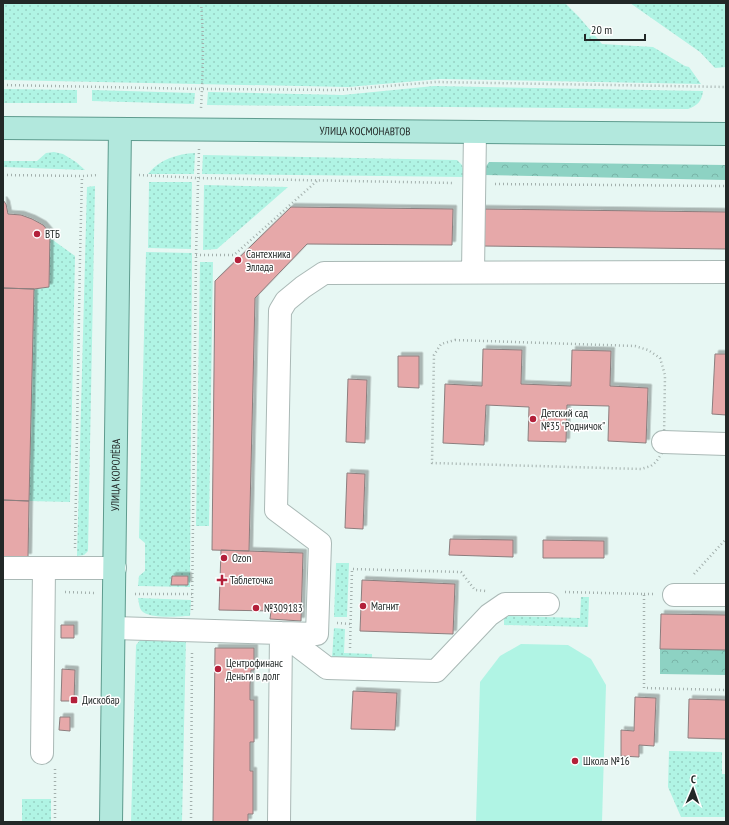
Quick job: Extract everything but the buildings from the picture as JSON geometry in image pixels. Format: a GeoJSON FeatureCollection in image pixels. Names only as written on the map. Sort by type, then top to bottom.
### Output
{"type":"FeatureCollection","features":[{"type":"Feature","properties":{"kind":"main road","name":"УЛИЦА КОСМОНАВТОВ"},"geometry":{"type":"LineString","coordinates":[[3,128],[726,134]]}},
{"type":"Feature","properties":{"kind":"main road","name":"УЛИЦА КОРОЛЁВА"},"geometry":{"type":"LineString","coordinates":[[111,822],[120,129]]}},
{"type":"Feature","properties":{"kind":"lane"},"geometry":{"type":"LineString","coordinates":[[473,272],[475,132]]}},
{"type":"Feature","properties":{"kind":"lane"},"geometry":{"type":"LineString","coordinates":[[114,628],[317,634],[320,543],[276,510],[280,311],[286,301],[324,273],[726,272]]}},
{"type":"Feature","properties":{"kind":"lane"},"geometry":{"type":"LineString","coordinates":[[663,442],[726,444]]}},
{"type":"Feature","properties":{"kind":"lane"},"geometry":{"type":"LineString","coordinates":[[3,568],[115,568]]}},
{"type":"Feature","properties":{"kind":"lane"},"geometry":{"type":"LineString","coordinates":[[44,568],[49,760]]}},
{"type":"Feature","properties":{"kind":"lane"},"geometry":{"type":"LineString","coordinates":[[674,595],[726,595]]}},
{"type":"Feature","properties":{"kind":"lane"},"geometry":{"type":"LineString","coordinates":[[281,633],[327,668],[436,671],[489,615],[504,604],[548,604]]}},
{"type":"Feature","properties":{"kind":"lane"},"geometry":{"type":"LineString","coordinates":[[279,822],[281,633]]}},
{"type":"Feature","properties":{"kind":"path"},"geometry":{"type":"LineString","coordinates":[[190,822],[197,178],[202,89],[201,3]]}},
{"type":"Feature","properties":{"kind":"path"},"geometry":{"type":"LineString","coordinates":[[3,85],[340,90],[436,82],[726,88]]}},
{"type":"Feature","properties":{"kind":"path"},"geometry":{"type":"LineString","coordinates":[[3,175],[82,176],[120,174],[197,178],[474,184],[726,186]]}},
{"type":"Feature","properties":{"kind":"path"},"geometry":{"type":"LineString","coordinates":[[74,568],[82,176]]}},
{"type":"Feature","properties":{"kind":"path"},"geometry":{"type":"LineString","coordinates":[[196,255],[234,255],[318,180]]}},
{"type":"Feature","properties":{"kind":"path"},"geometry":{"type":"LineString","coordinates":[[455,340],[635,346],[648,350],[660,358],[665,375],[663,442],[662,453],[656,462],[641,470],[432,464],[434,355],[441,344],[455,340]]}},
{"type":"Feature","properties":{"kind":"path"},"geometry":{"type":"LineString","coordinates":[[49,760],[55,822]]}},
{"type":"Feature","properties":{"kind":"green space"},"geometry":{"type":"Polygon","coordinates":[[[3,3],[565,3],[602,44],[653,47],[689,67],[701,84],[440,79],[348,87],[3,80],[3,3]]]}},
{"type":"Feature","properties":{"kind":"green space"},"geometry":{"type":"Polygon","coordinates":[[[630,3],[726,3],[726,67],[715,68],[700,52],[630,3]]]}},
{"type":"Feature","properties":{"kind":"green space"},"geometry":{"type":"Polygon","coordinates":[[[434,86],[703,91],[702,98],[698,103],[688,109],[207,105],[208,92],[343,95],[434,86]]]}},
{"type":"Feature","properties":{"kind":"green space"},"geometry":{"type":"Polygon","coordinates":[[[3,89],[77,90],[77,103],[3,103],[3,89]]]}},
{"type":"Feature","properties":{"kind":"green space"},"geometry":{"type":"Polygon","coordinates":[[[92,90],[195,93],[194,104],[92,101],[92,90]]]}},
{"type":"Feature","properties":{"kind":"green space"},"geometry":{"type":"Polygon","coordinates":[[[54,152],[63,154],[85,170],[3,167],[3,161],[37,161],[46,153],[54,152]]]}},
{"type":"Feature","properties":{"kind":"green space"},"geometry":{"type":"Polygon","coordinates":[[[195,153],[194,174],[148,174],[163,161],[169,158],[195,153]]]}},
{"type":"Feature","properties":{"kind":"green space"},"geometry":{"type":"Polygon","coordinates":[[[203,155],[457,160],[462,165],[465,177],[202,174],[203,155]]]}},
{"type":"Feature","properties":{"kind":"green space"},"geometry":{"type":"Polygon","coordinates":[[[489,162],[726,165],[726,180],[484,175],[485,168],[489,162]]]}},
{"type":"Feature","properties":{"kind":"green space"},"geometry":{"type":"Polygon","coordinates":[[[149,182],[192,182],[191,249],[148,248],[149,182]]]}},
{"type":"Feature","properties":{"kind":"green space"},"geometry":{"type":"Polygon","coordinates":[[[204,185],[288,187],[217,249],[203,250],[204,185]]]}},
{"type":"Feature","properties":{"kind":"green space"},"geometry":{"type":"Polygon","coordinates":[[[95,186],[88,551],[84,555],[77,556],[87,187],[95,186]]]}},
{"type":"Feature","properties":{"kind":"green space"},"geometry":{"type":"Polygon","coordinates":[[[50,238],[75,256],[70,502],[29,501],[34,289],[49,287],[50,238]]]}},
{"type":"Feature","properties":{"kind":"green space"},"geometry":{"type":"Polygon","coordinates":[[[146,252],[192,253],[190,587],[138,586],[139,576],[145,571],[145,543],[139,538],[146,252]]]}},
{"type":"Feature","properties":{"kind":"green space"},"geometry":{"type":"Polygon","coordinates":[[[200,262],[213,262],[209,526],[196,526],[200,262]]]}},
{"type":"Feature","properties":{"kind":"green space"},"geometry":{"type":"Polygon","coordinates":[[[336,563],[349,563],[347,617],[334,617],[336,563]]]}},
{"type":"Feature","properties":{"kind":"green space"},"geometry":{"type":"Polygon","coordinates":[[[581,597],[589,597],[588,627],[504,625],[504,616],[580,618],[581,597]]]}},
{"type":"Feature","properties":{"kind":"green space"},"geometry":{"type":"Polygon","coordinates":[[[138,598],[191,600],[190,616],[164,617],[150,615],[141,610],[138,598]]]}},
{"type":"Feature","properties":{"kind":"green space"},"geometry":{"type":"Polygon","coordinates":[[[334,628],[345,629],[344,653],[372,654],[372,663],[332,658],[334,628]]]}},
{"type":"Feature","properties":{"kind":"green space"},"geometry":{"type":"Polygon","coordinates":[[[186,636],[182,822],[131,822],[136,645],[141,639],[186,636]]]}},
{"type":"Feature","properties":{"kind":"green space"},"geometry":{"type":"Polygon","coordinates":[[[521,644],[568,645],[591,659],[606,685],[602,822],[476,822],[480,682],[500,656],[521,644]]]}},
{"type":"Feature","properties":{"kind":"green space"},"geometry":{"type":"Polygon","coordinates":[[[660,649],[726,650],[726,675],[660,674],[660,649]]]}},
{"type":"Feature","properties":{"kind":"green space"},"geometry":{"type":"Polygon","coordinates":[[[669,751],[722,752],[722,774],[726,774],[726,817],[681,817],[668,787],[669,751]]]}},
{"type":"Feature","properties":{"kind":"green space"},"geometry":{"type":"Polygon","coordinates":[[[22,799],[51,799],[51,822],[22,822],[22,799]]]}},
{"type":"Feature","properties":{"kind":"place","name":"ВТБ"},"geometry":{"type":"Point","coordinates":[37,234]}},
{"type":"Feature","properties":{"kind":"place","name":"Сантехника Эллада"},"geometry":{"type":"Point","coordinates":[238,260]}},
{"type":"Feature","properties":{"kind":"place","name":"Детский сад №35 \"Родничок\""},"geometry":{"type":"Point","coordinates":[533,419]}},
{"type":"Feature","properties":{"kind":"place","name":"Ozon"},"geometry":{"type":"Point","coordinates":[224,558]}},
{"type":"Feature","properties":{"kind":"place","name":"Таблеточка"},"geometry":{"type":"Point","coordinates":[222,580]}},
{"type":"Feature","properties":{"kind":"place","name":"Магнит"},"geometry":{"type":"Point","coordinates":[363,606]}},
{"type":"Feature","properties":{"kind":"place","name":"№309183"},"geometry":{"type":"Point","coordinates":[256,608]}},
{"type":"Feature","properties":{"kind":"place","name":"Центрофинанс Деньги в долг"},"geometry":{"type":"Point","coordinates":[218,669]}},
{"type":"Feature","properties":{"kind":"place","name":"Дискобар"},"geometry":{"type":"Point","coordinates":[74,700]}},
{"type":"Feature","properties":{"kind":"place","name":"Школа №16"},"geometry":{"type":"Point","coordinates":[575,761]}}]}
